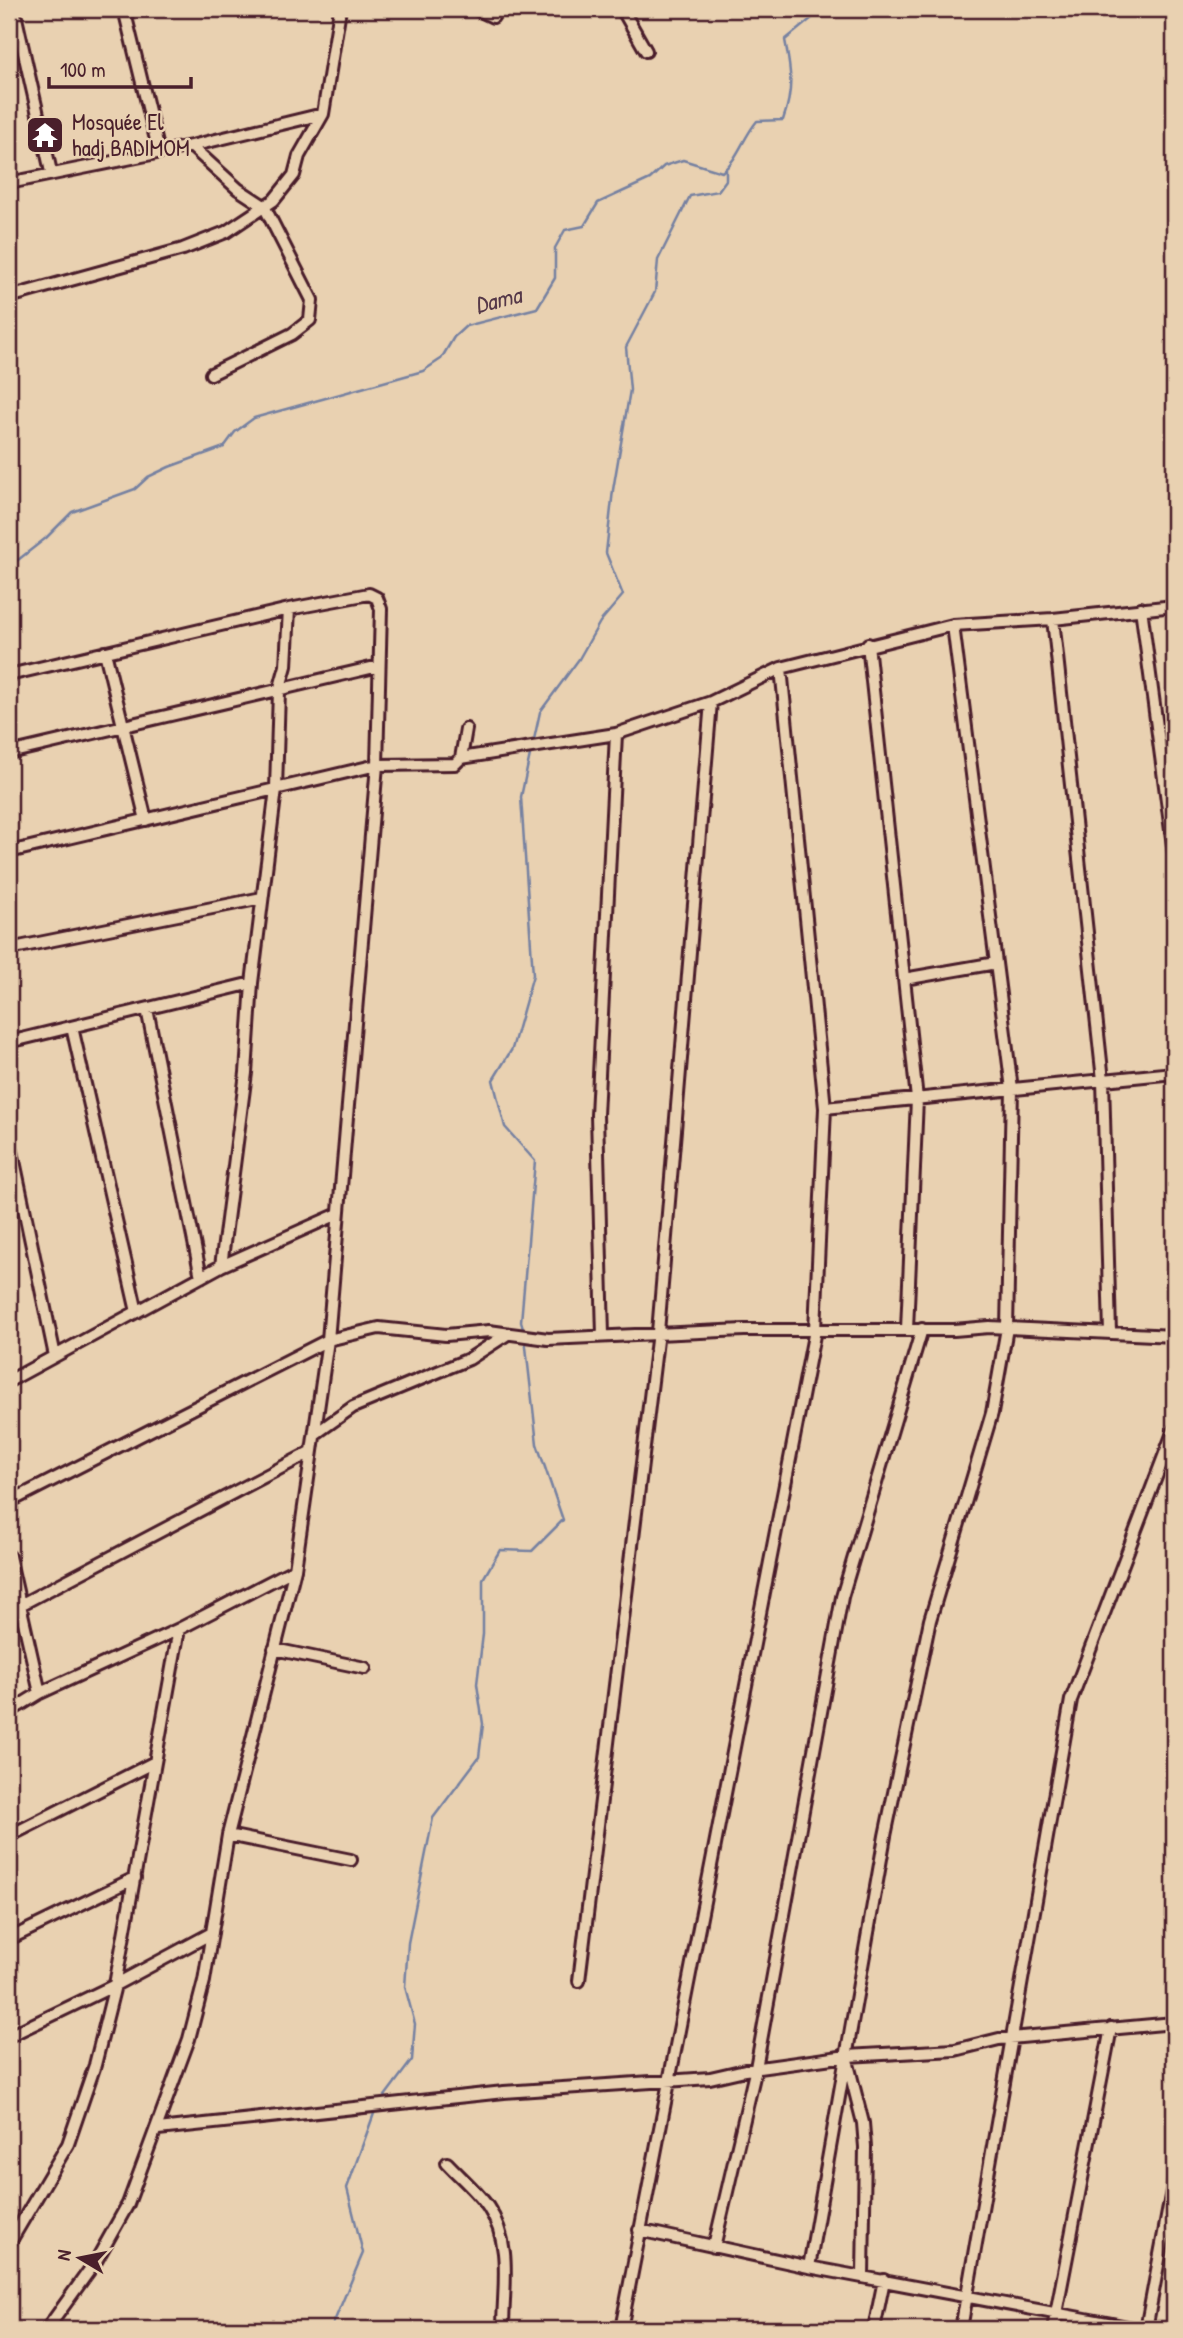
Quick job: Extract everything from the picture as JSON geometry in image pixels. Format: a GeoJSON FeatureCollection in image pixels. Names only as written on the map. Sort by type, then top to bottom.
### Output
{"type":"FeatureCollection","features":[{"type":"Feature","properties":{"kind":"street"},"geometry":{"type":"LineString","coordinates":[[14,9],[51,172]]}},
{"type":"Feature","properties":{"kind":"street"},"geometry":{"type":"LineString","coordinates":[[124,9],[159,152]]}},
{"type":"Feature","properties":{"kind":"street"},"geometry":{"type":"LineString","coordinates":[[9,297],[183,249],[226,232],[284,191],[323,114],[340,9]]}},
{"type":"Feature","properties":{"kind":"street"},"geometry":{"type":"LineString","coordinates":[[476,9],[493,17]]}},
{"type":"Feature","properties":{"kind":"street"},"geometry":{"type":"LineString","coordinates":[[622,9],[646,51]]}},
{"type":"Feature","properties":{"kind":"street"},"geometry":{"type":"LineString","coordinates":[[9,183],[51,172],[191,146],[323,114]]}},
{"type":"Feature","properties":{"kind":"street"},"geometry":{"type":"LineString","coordinates":[[191,146],[238,189],[264,206],[312,300],[310,320],[292,334],[211,374]]}},
{"type":"Feature","properties":{"kind":"street"},"geometry":{"type":"LineString","coordinates":[[9,675],[289,609],[369,594],[377,598],[382,609],[377,765],[328,1339],[295,1569],[229,1835],[212,1933],[189,2039],[158,2129],[128,2204],[96,2262],[47,2329]]}},
{"type":"Feature","properties":{"kind":"street"},"geometry":{"type":"LineString","coordinates":[[461,758],[616,734],[711,702],[781,668],[868,644],[953,625],[1053,619],[1174,606]]}},
{"type":"Feature","properties":{"kind":"street"},"geometry":{"type":"LineString","coordinates":[[1141,608],[1174,853]]}},
{"type":"Feature","properties":{"kind":"street"},"geometry":{"type":"LineString","coordinates":[[221,1266],[246,1073],[252,983],[276,789],[279,691],[286,666],[289,609]]}},
{"type":"Feature","properties":{"kind":"street"},"geometry":{"type":"LineString","coordinates":[[1053,619],[1103,1080],[1110,1333]]}},
{"type":"Feature","properties":{"kind":"street"},"geometry":{"type":"LineString","coordinates":[[808,2267],[882,1850],[930,1620],[992,1413],[1007,1328],[1012,1089],[953,625]]}},
{"type":"Feature","properties":{"kind":"street"},"geometry":{"type":"LineString","coordinates":[[868,644],[917,1099],[907,1329]]}},
{"type":"Feature","properties":{"kind":"street"},"geometry":{"type":"LineString","coordinates":[[105,652],[126,727],[146,820]]}},
{"type":"Feature","properties":{"kind":"street"},"geometry":{"type":"LineString","coordinates":[[9,753],[379,666]]}},
{"type":"Feature","properties":{"kind":"street"},"geometry":{"type":"LineString","coordinates":[[621,2329],[815,1330],[825,1108],[781,668]]}},
{"type":"Feature","properties":{"kind":"street"},"geometry":{"type":"LineString","coordinates":[[579,1981],[658,1332],[711,702]]}},
{"type":"Feature","properties":{"kind":"street"},"geometry":{"type":"LineString","coordinates":[[9,852],[377,765],[455,764],[461,758],[466,729]]}},
{"type":"Feature","properties":{"kind":"street"},"geometry":{"type":"LineString","coordinates":[[603,1335],[597,1115],[616,734]]}},
{"type":"Feature","properties":{"kind":"street"},"geometry":{"type":"LineString","coordinates":[[9,949],[262,898]]}},
{"type":"Feature","properties":{"kind":"street"},"geometry":{"type":"LineString","coordinates":[[904,979],[996,963]]}},
{"type":"Feature","properties":{"kind":"street"},"geometry":{"type":"LineString","coordinates":[[9,1042],[252,983]]}},
{"type":"Feature","properties":{"kind":"street"},"geometry":{"type":"LineString","coordinates":[[148,1009],[201,1277]]}},
{"type":"Feature","properties":{"kind":"street"},"geometry":{"type":"LineString","coordinates":[[72,1027],[136,1312]]}},
{"type":"Feature","properties":{"kind":"street"},"geometry":{"type":"LineString","coordinates":[[825,1108],[1174,1073]]}},
{"type":"Feature","properties":{"kind":"street"},"geometry":{"type":"LineString","coordinates":[[9,1137],[55,1356]]}},
{"type":"Feature","properties":{"kind":"street"},"geometry":{"type":"LineString","coordinates":[[9,1381],[221,1266],[338,1214]]}},
{"type":"Feature","properties":{"kind":"street"},"geometry":{"type":"LineString","coordinates":[[9,1502],[328,1339],[380,1328],[446,1335],[489,1331],[548,1339],[658,1332],[1007,1328],[1174,1336]]}},
{"type":"Feature","properties":{"kind":"street"},"geometry":{"type":"LineString","coordinates":[[714,2248],[756,2068],[842,1597],[922,1329]]}},
{"type":"Feature","properties":{"kind":"street"},"geometry":{"type":"LineString","coordinates":[[315,1434],[353,1407],[469,1359],[506,1335]]}},
{"type":"Feature","properties":{"kind":"street"},"geometry":{"type":"LineString","coordinates":[[961,2329],[1071,1700],[1174,1430]]}},
{"type":"Feature","properties":{"kind":"street"},"geometry":{"type":"LineString","coordinates":[[20,1605],[311,1452]]}},
{"type":"Feature","properties":{"kind":"street"},"geometry":{"type":"LineString","coordinates":[[9,1556],[40,1693]]}},
{"type":"Feature","properties":{"kind":"street"},"geometry":{"type":"LineString","coordinates":[[9,1712],[40,1693],[179,1629],[295,1569]]}},
{"type":"Feature","properties":{"kind":"street"},"geometry":{"type":"LineString","coordinates":[[9,2244],[68,2144],[95,2065],[115,1985],[179,1629]]}},
{"type":"Feature","properties":{"kind":"street"},"geometry":{"type":"LineString","coordinates":[[274,1649],[365,1668]]}},
{"type":"Feature","properties":{"kind":"street"},"geometry":{"type":"LineString","coordinates":[[9,1836],[155,1762]]}},
{"type":"Feature","properties":{"kind":"street"},"geometry":{"type":"LineString","coordinates":[[229,1835],[351,1860]]}},
{"type":"Feature","properties":{"kind":"street"},"geometry":{"type":"LineString","coordinates":[[9,1939],[135,1878]]}},
{"type":"Feature","properties":{"kind":"street"},"geometry":{"type":"LineString","coordinates":[[9,2036],[115,1985],[212,1933]]}},
{"type":"Feature","properties":{"kind":"street"},"geometry":{"type":"LineString","coordinates":[[158,2129],[504,2092],[710,2078],[756,2068],[847,2056],[955,2050],[1011,2038],[1174,2023]]}},
{"type":"Feature","properties":{"kind":"street"},"geometry":{"type":"LineString","coordinates":[[1053,2329],[1111,2028]]}},
{"type":"Feature","properties":{"kind":"street"},"geometry":{"type":"LineString","coordinates":[[847,2056],[863,2123],[865,2147],[863,2276]]}},
{"type":"Feature","properties":{"kind":"street"},"geometry":{"type":"LineString","coordinates":[[447,2163],[486,2205],[500,2229],[505,2250],[503,2329]]}},
{"type":"Feature","properties":{"kind":"street"},"geometry":{"type":"LineString","coordinates":[[1146,2329],[1174,2179]]}},
{"type":"Feature","properties":{"kind":"street"},"geometry":{"type":"LineString","coordinates":[[639,2230],[808,2267],[1056,2316],[1139,2329]]}},
{"type":"Feature","properties":{"kind":"street"},"geometry":{"type":"LineString","coordinates":[[874,2329],[884,2280]]}},
{"type":"Feature","properties":{"kind":"waterway","name":"Dama"},"geometry":{"type":"LineString","coordinates":[[9,567],[46,538],[72,512],[135,489],[148,477],[169,467],[224,447],[235,432],[254,418],[423,371],[441,359],[454,337],[466,326],[537,308],[555,278],[555,248],[565,230],[584,226],[598,203],[650,179],[664,166],[683,160],[722,172],[757,121],[783,120],[789,99],[790,80],[785,40],[823,9]]}},
{"type":"Feature","properties":{"kind":"waterway"},"geometry":{"type":"LineString","coordinates":[[533,744],[540,712],[579,659],[600,622],[623,595],[606,553],[613,490],[630,390],[626,347],[655,292],[658,260],[690,196],[718,191],[726,180],[726,169]]}},
{"type":"Feature","properties":{"kind":"waterway"},"geometry":{"type":"LineString","coordinates":[[524,1332],[521,1322],[535,1161],[505,1127],[493,1080],[512,1049],[533,975],[521,797],[531,750]]}},
{"type":"Feature","properties":{"kind":"waterway"},"geometry":{"type":"LineString","coordinates":[[382,2100],[412,2060],[415,2024],[405,1987],[408,1943],[433,1818],[479,1757],[483,1724],[477,1684],[483,1634],[483,1579],[500,1550],[532,1551],[563,1520],[537,1444],[525,1338]]}},
{"type":"Feature","properties":{"kind":"waterway"},"geometry":{"type":"LineString","coordinates":[[331,2329],[363,2253],[347,2188],[376,2108]]}},
{"type":"Feature","properties":{"kind":"place","name":"Mosquée El hadj BADIMOM"},"geometry":{"type":"Point","coordinates":[45,135]}}]}
